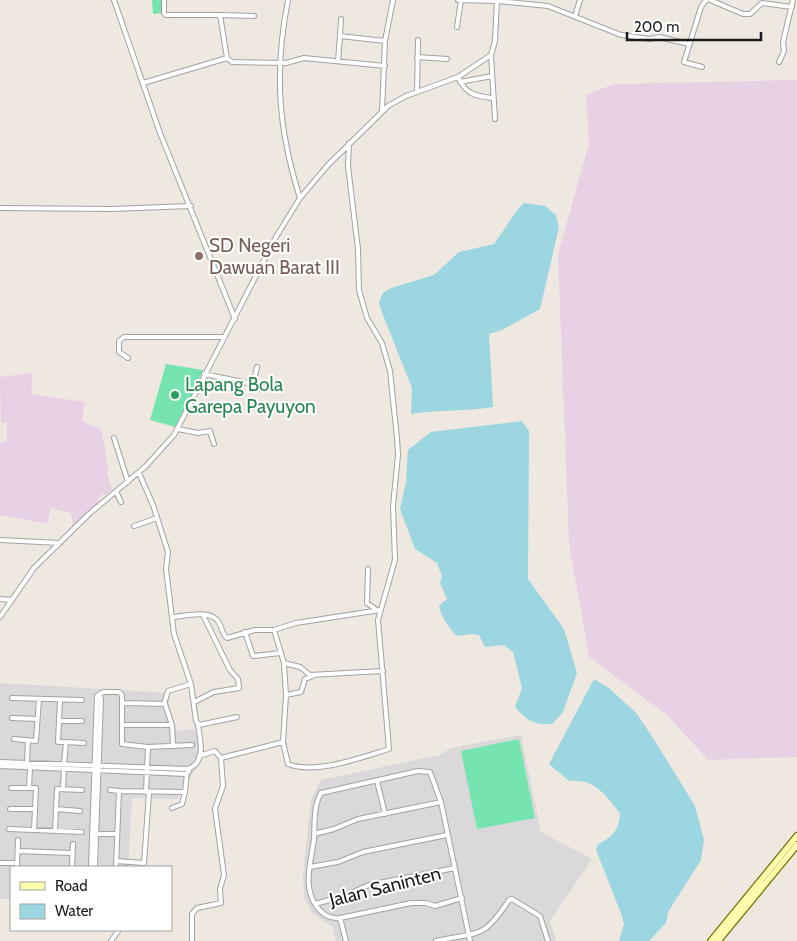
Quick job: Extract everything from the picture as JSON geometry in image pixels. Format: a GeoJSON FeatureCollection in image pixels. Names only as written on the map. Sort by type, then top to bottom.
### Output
{"type":"FeatureCollection","features":[{"type":"Feature","properties":{"kind":"street"},"geometry":{"type":"LineString","coordinates":[[114,0],[160,133],[235,319]]}},
{"type":"Feature","properties":{"kind":"street"},"geometry":{"type":"LineString","coordinates":[[164,0],[164,13],[166,15],[254,16]]}},
{"type":"Feature","properties":{"kind":"street"},"geometry":{"type":"LineString","coordinates":[[288,0],[282,24],[279,63],[282,133],[300,198]]}},
{"type":"Feature","properties":{"kind":"street"},"geometry":{"type":"LineString","coordinates":[[382,112],[386,41],[394,0]]}},
{"type":"Feature","properties":{"kind":"street"},"geometry":{"type":"LineString","coordinates":[[457,27],[459,0],[497,0],[548,6],[621,35],[650,39],[659,37],[690,44]]}},
{"type":"Feature","properties":{"kind":"street"},"geometry":{"type":"LineString","coordinates":[[495,118],[492,98],[491,55],[495,41],[497,0]]}},
{"type":"Feature","properties":{"kind":"street"},"geometry":{"type":"LineString","coordinates":[[575,16],[580,0]]}},
{"type":"Feature","properties":{"kind":"street"},"geometry":{"type":"LineString","coordinates":[[702,67],[684,62],[701,7],[706,0]]}},
{"type":"Feature","properties":{"kind":"street"},"geometry":{"type":"LineString","coordinates":[[710,0],[743,14],[750,14],[760,2],[792,7]]}},
{"type":"Feature","properties":{"kind":"street"},"geometry":{"type":"LineString","coordinates":[[779,62],[784,51],[783,42],[793,0]]}},
{"type":"Feature","properties":{"kind":"street"},"geometry":{"type":"LineString","coordinates":[[220,16],[227,58],[232,62],[279,63],[302,58],[385,66]]}},
{"type":"Feature","properties":{"kind":"street"},"geometry":{"type":"LineString","coordinates":[[338,61],[341,19]]}},
{"type":"Feature","properties":{"kind":"street"},"geometry":{"type":"LineString","coordinates":[[340,36],[386,41]]}},
{"type":"Feature","properties":{"kind":"street"},"geometry":{"type":"LineString","coordinates":[[417,92],[418,40]]}},
{"type":"Feature","properties":{"kind":"street"},"geometry":{"type":"LineString","coordinates":[[0,617],[30,572],[116,491],[139,473],[178,430],[204,374],[235,319],[276,237],[300,198],[349,143],[397,100],[458,77],[491,55]]}},
{"type":"Feature","properties":{"kind":"street"},"geometry":{"type":"LineString","coordinates":[[417,56],[447,59]]}},
{"type":"Feature","properties":{"kind":"street"},"geometry":{"type":"LineString","coordinates":[[143,83],[227,58]]}},
{"type":"Feature","properties":{"kind":"street"},"geometry":{"type":"LineString","coordinates":[[460,82],[492,76]]}},
{"type":"Feature","properties":{"kind":"street"},"geometry":{"type":"LineString","coordinates":[[458,77],[470,94],[492,98]]}},
{"type":"Feature","properties":{"kind":"street"},"geometry":{"type":"LineString","coordinates":[[274,630],[284,663],[286,695],[283,742],[286,762],[294,766],[335,764],[389,748],[378,626],[379,610],[396,560],[393,506],[398,455],[390,371],[382,343],[367,318],[359,290],[358,249],[348,166],[349,143]]}},
{"type":"Feature","properties":{"kind":"street"},"geometry":{"type":"LineString","coordinates":[[0,208],[111,209],[191,206]]}},
{"type":"Feature","properties":{"kind":"street"},"geometry":{"type":"LineString","coordinates":[[128,358],[119,352],[119,341],[124,337],[224,337]]}},
{"type":"Feature","properties":{"kind":"street"},"geometry":{"type":"LineString","coordinates":[[204,374],[248,383],[254,380],[257,367]]}},
{"type":"Feature","properties":{"kind":"street"},"geometry":{"type":"LineString","coordinates":[[178,430],[198,434],[210,431],[214,444]]}},
{"type":"Feature","properties":{"kind":"street"},"geometry":{"type":"LineString","coordinates":[[114,438],[128,482]]}},
{"type":"Feature","properties":{"kind":"street"},"geometry":{"type":"LineString","coordinates":[[139,473],[168,552],[166,569],[176,641],[191,684],[196,721],[202,746],[195,765],[188,771],[182,804],[172,808]]}},
{"type":"Feature","properties":{"kind":"street"},"geometry":{"type":"LineString","coordinates":[[116,491],[121,502]]}},
{"type":"Feature","properties":{"kind":"street"},"geometry":{"type":"LineString","coordinates":[[134,526],[157,518]]}},
{"type":"Feature","properties":{"kind":"street"},"geometry":{"type":"LineString","coordinates":[[0,540],[60,543]]}},
{"type":"Feature","properties":{"kind":"street"},"geometry":{"type":"LineString","coordinates":[[368,569],[367,603],[379,610]]}},
{"type":"Feature","properties":{"kind":"street"},"geometry":{"type":"LineString","coordinates":[[0,598],[12,600]]}},
{"type":"Feature","properties":{"kind":"street"},"geometry":{"type":"LineString","coordinates":[[173,617],[203,615],[216,618],[227,638],[246,632],[274,630],[296,624],[379,610]]}},
{"type":"Feature","properties":{"kind":"street"},"geometry":{"type":"LineString","coordinates":[[194,702],[214,692],[239,688],[238,679],[230,670],[203,615]]}},
{"type":"Feature","properties":{"kind":"street"},"geometry":{"type":"LineString","coordinates":[[246,632],[252,656],[280,653]]}},
{"type":"Feature","properties":{"kind":"street"},"geometry":{"type":"LineString","coordinates":[[284,663],[300,667],[313,676]]}},
{"type":"Feature","properties":{"kind":"street"},"geometry":{"type":"LineString","coordinates":[[286,695],[303,690],[304,679],[313,676],[383,671]]}},
{"type":"Feature","properties":{"kind":"street"},"geometry":{"type":"LineString","coordinates":[[173,746],[172,725],[164,704],[168,691],[191,684]]}},
{"type":"Feature","properties":{"kind":"street"},"geometry":{"type":"LineString","coordinates":[[93,865],[96,699],[99,695],[103,692],[119,692],[122,696],[122,744],[148,746],[192,745]]}},
{"type":"Feature","properties":{"kind":"street"},"geometry":{"type":"LineString","coordinates":[[12,698],[82,700]]}},
{"type":"Feature","properties":{"kind":"street"},"geometry":{"type":"LineString","coordinates":[[14,739],[36,741],[39,699]]}},
{"type":"Feature","properties":{"kind":"street"},"geometry":{"type":"LineString","coordinates":[[60,700],[58,742],[84,742]]}},
{"type":"Feature","properties":{"kind":"street"},"geometry":{"type":"LineString","coordinates":[[123,703],[164,704]]}},
{"type":"Feature","properties":{"kind":"street"},"geometry":{"type":"LineString","coordinates":[[198,725],[237,717]]}},
{"type":"Feature","properties":{"kind":"street"},"geometry":{"type":"LineString","coordinates":[[12,718],[37,719]]}},
{"type":"Feature","properties":{"kind":"street"},"geometry":{"type":"LineString","coordinates":[[59,720],[82,721]]}},
{"type":"Feature","properties":{"kind":"street"},"geometry":{"type":"LineString","coordinates":[[122,725],[172,725]]}},
{"type":"Feature","properties":{"kind":"street"},"geometry":{"type":"LineString","coordinates":[[27,763],[28,740]]}},
{"type":"Feature","properties":{"kind":"street"},"geometry":{"type":"LineString","coordinates":[[63,789],[66,742]]}},
{"type":"Feature","properties":{"kind":"street"},"geometry":{"type":"LineString","coordinates":[[221,758],[283,742]]}},
{"type":"Feature","properties":{"kind":"street"},"geometry":{"type":"LineString","coordinates":[[116,861],[144,865],[148,746]]}},
{"type":"Feature","properties":{"kind":"street"},"geometry":{"type":"LineString","coordinates":[[192,941],[192,914],[194,910],[221,902],[220,889],[224,875],[215,809],[223,786],[221,758],[215,751],[199,756]]}},
{"type":"Feature","properties":{"kind":"street"},"geometry":{"type":"LineString","coordinates":[[0,762],[188,771]]}},
{"type":"Feature","properties":{"kind":"street"},"geometry":{"type":"LineString","coordinates":[[0,766],[64,766]]}},
{"type":"Feature","properties":{"kind":"street"},"geometry":{"type":"LineString","coordinates":[[29,788],[30,767]]}},
{"type":"Feature","properties":{"kind":"street"},"geometry":{"type":"LineString","coordinates":[[462,898],[436,906],[426,903],[411,904],[340,918],[328,917],[315,904],[308,893],[318,800],[322,794],[377,780],[428,771],[434,777],[441,802],[462,898],[470,941]]}},
{"type":"Feature","properties":{"kind":"street"},"geometry":{"type":"LineString","coordinates":[[377,780],[385,814]]}},
{"type":"Feature","properties":{"kind":"street"},"geometry":{"type":"LineString","coordinates":[[11,788],[36,788],[34,830]]}},
{"type":"Feature","properties":{"kind":"street"},"geometry":{"type":"LineString","coordinates":[[55,831],[57,789],[82,790]]}},
{"type":"Feature","properties":{"kind":"street"},"geometry":{"type":"LineString","coordinates":[[110,790],[147,793],[185,792]]}},
{"type":"Feature","properties":{"kind":"street"},"geometry":{"type":"LineString","coordinates":[[116,866],[119,791]]}},
{"type":"Feature","properties":{"kind":"street"},"geometry":{"type":"LineString","coordinates":[[314,834],[334,829],[358,819],[441,802]]}},
{"type":"Feature","properties":{"kind":"street"},"geometry":{"type":"LineString","coordinates":[[93,865],[96,834],[95,804]]}},
{"type":"Feature","properties":{"kind":"street"},"geometry":{"type":"LineString","coordinates":[[10,809],[35,809]]}},
{"type":"Feature","properties":{"kind":"street"},"geometry":{"type":"LineString","coordinates":[[56,809],[80,811]]}},
{"type":"Feature","properties":{"kind":"street"},"geometry":{"type":"LineString","coordinates":[[9,830],[82,832]]}},
{"type":"Feature","properties":{"kind":"street"},"geometry":{"type":"LineString","coordinates":[[96,834],[117,834]]}},
{"type":"Feature","properties":{"kind":"street"},"geometry":{"type":"LineString","coordinates":[[310,867],[338,862],[363,852],[447,835]]}},
{"type":"Feature","properties":{"kind":"street"},"geometry":{"type":"LineString","coordinates":[[711,941],[719,937],[769,875],[797,836]]}},
{"type":"Feature","properties":{"kind":"street"},"geometry":{"type":"LineString","coordinates":[[0,863],[17,865],[18,840]]}},
{"type":"Feature","properties":{"kind":"street"},"geometry":{"type":"LineString","coordinates":[[72,866],[73,844]]}},
{"type":"Feature","properties":{"kind":"street"},"geometry":{"type":"LineString","coordinates":[[769,875],[797,845]]}},
{"type":"Feature","properties":{"kind":"street"},"geometry":{"type":"LineString","coordinates":[[18,851],[72,853]]}},
{"type":"Feature","properties":{"kind":"street","name":"Jalan Saninten"},"geometry":{"type":"LineString","coordinates":[[315,904],[344,896],[369,885],[455,868]]}},
{"type":"Feature","properties":{"kind":"street"},"geometry":{"type":"LineString","coordinates":[[436,941],[469,936],[490,928],[512,899],[540,916],[548,941]]}},
{"type":"Feature","properties":{"kind":"street"},"geometry":{"type":"LineString","coordinates":[[340,918],[346,941]]}},
{"type":"Feature","properties":{"kind":"shaded area"},"geometry":{"type":"Polygon","coordinates":[[[797,80],[797,757],[708,760],[668,716],[589,657],[569,543],[558,255],[589,143],[586,95],[614,84],[797,80]]]}},
{"type":"Feature","properties":{"kind":"shaded area"},"geometry":{"type":"Polygon","coordinates":[[[33,373],[31,394],[85,402],[82,421],[101,429],[109,471],[107,472],[112,490],[105,495],[102,494],[98,499],[99,502],[73,526],[71,513],[51,508],[47,524],[0,515],[0,443],[7,440],[7,423],[1,423],[0,377],[33,373]]]}},
{"type":"Feature","properties":{"kind":"shaded area"},"geometry":{"type":"Polygon","coordinates":[[[0,683],[169,693],[169,704],[177,731],[195,729],[198,741],[197,767],[177,799],[132,798],[128,866],[10,866],[10,899],[0,899],[0,683]]]}},
{"type":"Feature","properties":{"kind":"shaded area"},"geometry":{"type":"Polygon","coordinates":[[[521,735],[541,832],[592,859],[550,921],[556,941],[336,941],[333,927],[312,913],[304,897],[303,875],[311,799],[321,780],[440,755],[451,748],[521,735]]]}},
{"type":"Feature","properties":{"kind":"green space"},"geometry":{"type":"Polygon","coordinates":[[[152,0],[162,0],[163,13],[153,14],[152,0]]]}},
{"type":"Feature","properties":{"kind":"green space","name":"Lapang Bola Garepa Payuyon"},"geometry":{"type":"Polygon","coordinates":[[[166,364],[203,370],[179,428],[150,420],[166,364]]]}},
{"type":"Feature","properties":{"kind":"green space"},"geometry":{"type":"Polygon","coordinates":[[[519,739],[535,818],[477,829],[461,751],[519,739]]]}},
{"type":"Feature","properties":{"kind":"water"},"geometry":{"type":"Polygon","coordinates":[[[524,203],[545,206],[556,215],[559,227],[540,309],[502,330],[489,334],[493,407],[411,414],[412,388],[381,310],[379,302],[383,293],[391,288],[434,275],[459,252],[494,244],[524,203]]]}},
{"type":"Feature","properties":{"kind":"water"},"geometry":{"type":"Polygon","coordinates":[[[522,421],[529,431],[528,579],[564,629],[577,673],[563,712],[552,724],[535,723],[515,707],[522,688],[513,652],[504,645],[485,647],[479,635],[457,636],[448,626],[439,606],[447,599],[440,583],[442,576],[437,563],[415,549],[400,509],[406,482],[408,450],[431,432],[522,421]]]}},
{"type":"Feature","properties":{"kind":"water"},"geometry":{"type":"Polygon","coordinates":[[[594,679],[609,688],[637,714],[695,806],[704,840],[701,860],[668,912],[666,923],[649,941],[619,941],[624,924],[596,850],[598,844],[608,839],[617,828],[620,813],[599,789],[586,782],[569,781],[549,764],[594,679]]]}},
{"type":"Feature","properties":{"kind":"place","name":"SD Negeri Dawuan Barat III"},"geometry":{"type":"Point","coordinates":[199,256]}},
{"type":"Feature","properties":{"kind":"place","name":"Lapang Bola Garepa Payuyon"},"geometry":{"type":"Point","coordinates":[175,395]}}]}
